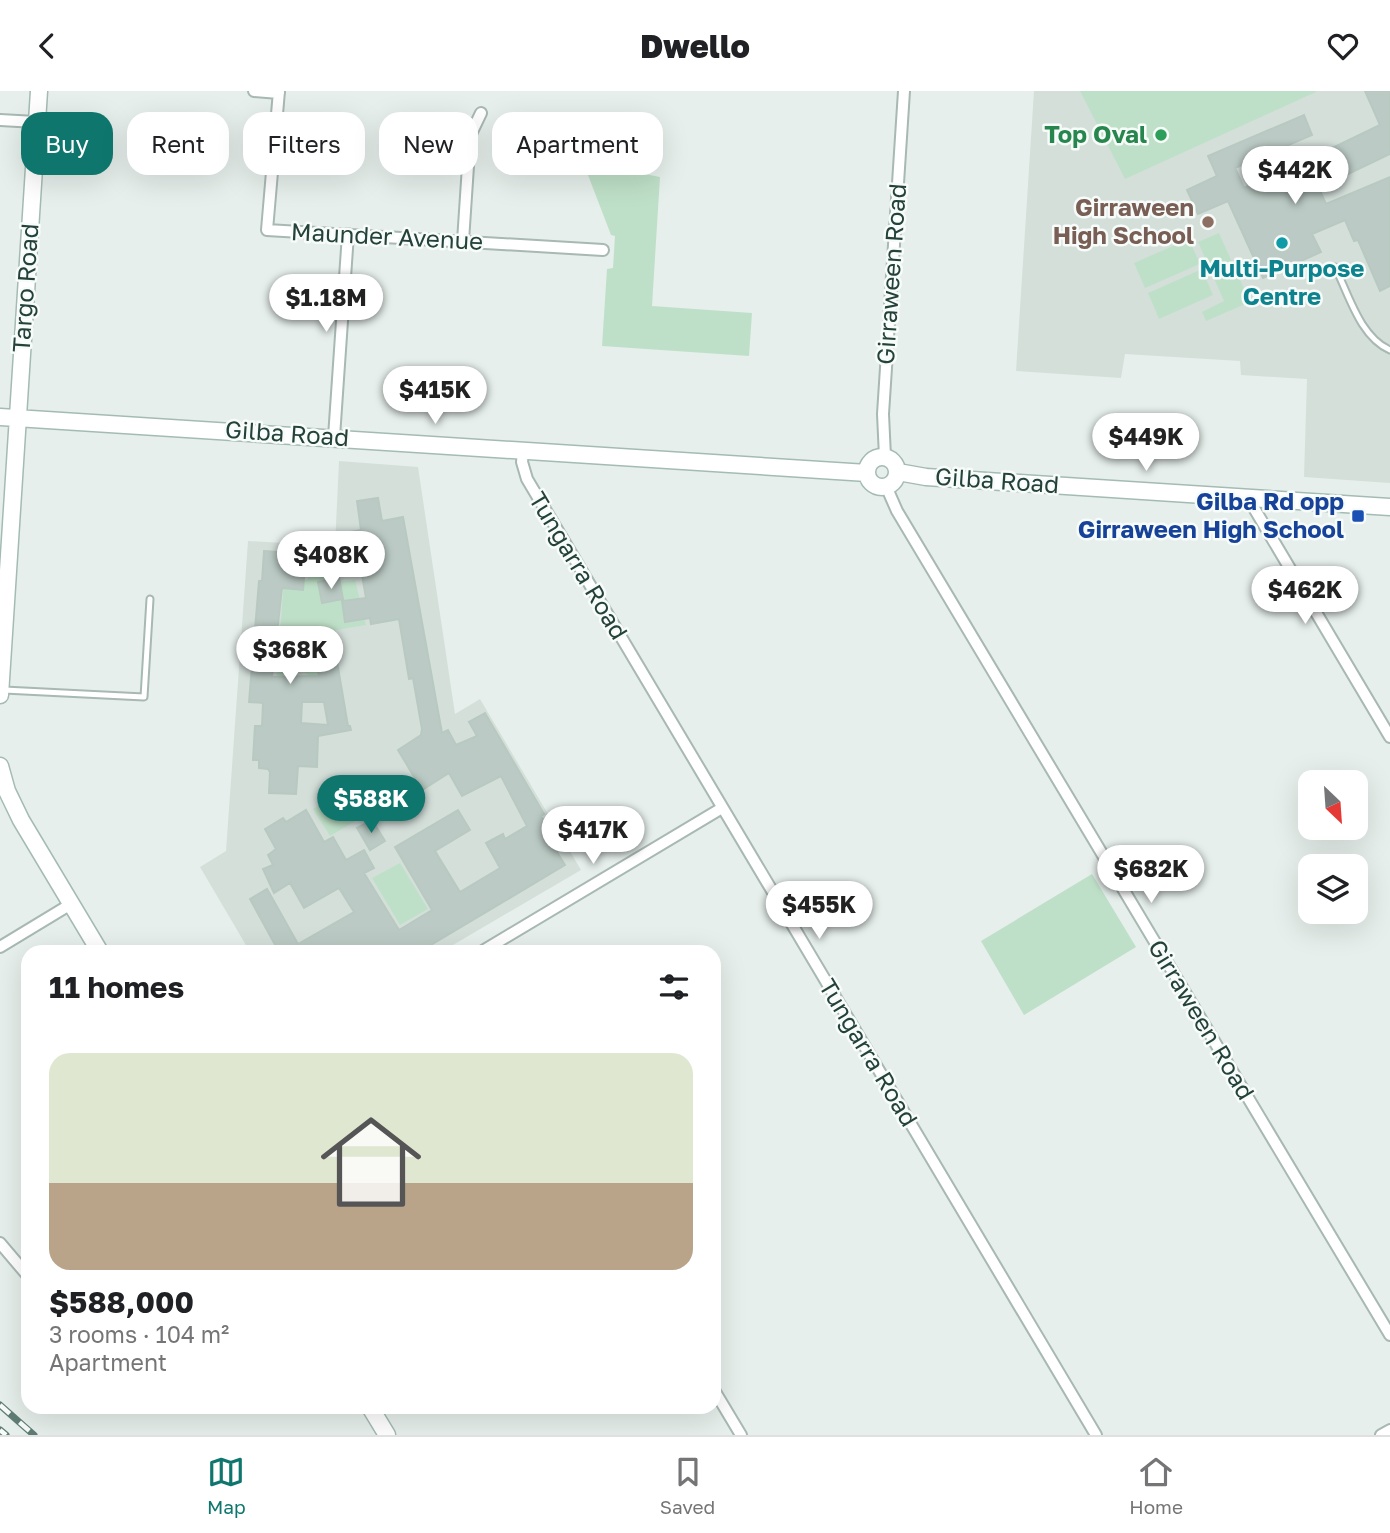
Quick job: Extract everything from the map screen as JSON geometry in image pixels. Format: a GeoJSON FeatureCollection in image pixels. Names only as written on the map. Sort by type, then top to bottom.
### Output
{"type":"FeatureCollection","features":[{"type":"Feature","properties":{"kind":"street","name":"Targo Road"},"geometry":{"type":"LineString","coordinates":[[37,112],[39,91]]}},
{"type":"Feature","properties":{"kind":"street"},"geometry":{"type":"LineString","coordinates":[[254,91],[279,92]]}},
{"type":"Feature","properties":{"kind":"street","name":"Girraween Road"},"geometry":{"type":"LineString","coordinates":[[885,457],[883,414],[904,91]]}},
{"type":"Feature","properties":{"kind":"street","name":"Maunder Avenue"},"geometry":{"type":"LineString","coordinates":[[279,92],[267,230],[603,250]]}},
{"type":"Feature","properties":{"kind":"street"},"geometry":{"type":"LineString","coordinates":[[463,241],[470,136],[481,113]]}},
{"type":"Feature","properties":{"kind":"street"},"geometry":{"type":"LineString","coordinates":[[0,120],[21,121]]}},
{"type":"Feature","properties":{"kind":"street","name":"Targo Road"},"geometry":{"type":"LineString","coordinates":[[0,692],[33,175]]}},
{"type":"Feature","properties":{"kind":"street"},"geometry":{"type":"LineString","coordinates":[[334,437],[348,234]]}},
{"type":"Feature","properties":{"kind":"street","name":"Gilba Road"},"geometry":{"type":"LineString","coordinates":[[0,417],[836,468],[867,473]]}},
{"type":"Feature","properties":{"kind":"street","name":"Tungarra Road"},"geometry":{"type":"LineString","coordinates":[[523,451],[522,462],[527,479],[1096,1435]]}},
{"type":"Feature","properties":{"kind":"street"},"geometry":{"type":"LineString","coordinates":[[885,457],[893,461],[898,472],[894,481],[886,487],[873,484],[867,473],[872,460],[885,457]]}},
{"type":"Feature","properties":{"kind":"street","name":"Gilba Road"},"geometry":{"type":"LineString","coordinates":[[898,472],[926,477],[1390,507]]}},
{"type":"Feature","properties":{"kind":"street","name":"Girraween Road"},"geometry":{"type":"LineString","coordinates":[[886,487],[895,510],[1390,1335]]}},
{"type":"Feature","properties":{"kind":"street"},"geometry":{"type":"LineString","coordinates":[[1248,498],[1390,737]]}},
{"type":"Feature","properties":{"kind":"street"},"geometry":{"type":"LineString","coordinates":[[0,766],[7,791],[21,820],[96,945]]}},
{"type":"Feature","properties":{"kind":"street"},"geometry":{"type":"LineString","coordinates":[[493,945],[722,808]]}},
{"type":"Feature","properties":{"kind":"street"},"geometry":{"type":"LineString","coordinates":[[0,947],[71,904]]}},
{"type":"Feature","properties":{"kind":"street"},"geometry":{"type":"LineString","coordinates":[[0,1243],[21,1268]]}},
{"type":"Feature","properties":{"kind":"street"},"geometry":{"type":"LineString","coordinates":[[721,1402],[741,1435]]}},
{"type":"Feature","properties":{"kind":"street"},"geometry":{"type":"LineString","coordinates":[[374,1414],[387,1435]]}},
{"type":"Feature","properties":{"kind":"street"},"geometry":{"type":"LineString","coordinates":[[1381,1435],[1390,1430]]}},
{"type":"Feature","properties":{"kind":"lane"},"geometry":{"type":"LineString","coordinates":[[1335,267],[1367,332],[1377,344],[1390,350]]}},
{"type":"Feature","properties":{"kind":"lane"},"geometry":{"type":"LineString","coordinates":[[0,692],[144,697],[150,599]]}},
{"type":"Feature","properties":{"kind":"shaded area","name":"Girraween High School"},"geometry":{"type":"Polygon","coordinates":[[[1034,91],[1390,91],[1390,483],[1304,477],[1307,379],[1241,375],[1240,361],[1125,354],[1121,378],[1016,371],[1034,91]]]}},
{"type":"Feature","properties":{"kind":"shaded area"},"geometry":{"type":"Polygon","coordinates":[[[339,461],[418,467],[455,714],[480,699],[581,870],[453,945],[246,945],[200,867],[226,851],[248,541],[335,546],[339,461]]]}},
{"type":"Feature","properties":{"kind":"green space","name":"Top Oval"},"geometry":{"type":"Polygon","coordinates":[[[1080,91],[1316,91],[1316,92],[1125,179],[1080,91]]]}},
{"type":"Feature","properties":{"kind":"green space"},"geometry":{"type":"Polygon","coordinates":[[[588,175],[660,177],[652,306],[752,313],[749,356],[602,346],[607,269],[613,268],[615,236],[611,235],[588,175]]]}},
{"type":"Feature","properties":{"kind":"green space"},"geometry":{"type":"Polygon","coordinates":[[[1219,233],[1250,302],[1206,321],[1202,312],[1224,301],[1198,242],[1219,233]]]}},
{"type":"Feature","properties":{"kind":"green space"},"geometry":{"type":"Polygon","coordinates":[[[1189,239],[1200,264],[1145,288],[1134,263],[1189,239]]]}},
{"type":"Feature","properties":{"kind":"green space"},"geometry":{"type":"Polygon","coordinates":[[[1202,269],[1213,295],[1159,319],[1148,293],[1202,269]]]}},
{"type":"Feature","properties":{"kind":"green space"},"geometry":{"type":"Polygon","coordinates":[[[334,554],[340,582],[355,580],[366,625],[336,630],[334,644],[340,688],[313,679],[298,667],[283,675],[285,702],[275,700],[284,579],[297,589],[303,590],[304,580],[308,580],[309,560],[334,554]]]}},
{"type":"Feature","properties":{"kind":"green space"},"geometry":{"type":"Polygon","coordinates":[[[368,777],[384,804],[330,836],[313,809],[368,777]]]}},
{"type":"Feature","properties":{"kind":"green space"},"geometry":{"type":"Polygon","coordinates":[[[400,863],[428,909],[400,925],[372,878],[400,863]]]}},
{"type":"Feature","properties":{"kind":"green space"},"geometry":{"type":"Polygon","coordinates":[[[1092,874],[1136,947],[1024,1015],[981,941],[1092,874]]]}},
{"type":"Feature","properties":{"kind":"building"},"geometry":{"type":"Polygon","coordinates":[[[1365,91],[1390,91],[1390,154],[1340,178],[1328,150],[1380,125],[1365,91]]]}},
{"type":"Feature","properties":{"kind":"building"},"geometry":{"type":"Polygon","coordinates":[[[1304,115],[1312,135],[1235,168],[1244,188],[1306,160],[1326,204],[1390,177],[1390,286],[1380,291],[1358,240],[1354,241],[1345,220],[1312,234],[1321,252],[1263,278],[1228,201],[1198,214],[1187,190],[1217,176],[1208,156],[1304,115]]]}},
{"type":"Feature","properties":{"kind":"building"},"geometry":{"type":"Polygon","coordinates":[[[378,498],[382,521],[403,517],[442,733],[448,730],[456,745],[477,736],[469,722],[485,713],[544,814],[541,816],[552,836],[548,838],[565,865],[431,945],[275,945],[250,899],[267,889],[298,944],[354,912],[339,888],[304,908],[290,883],[274,893],[263,869],[273,865],[268,855],[276,849],[265,829],[283,818],[286,822],[306,810],[324,842],[333,837],[346,860],[364,850],[374,868],[364,873],[399,930],[432,910],[395,847],[458,810],[470,830],[435,851],[460,892],[500,868],[486,843],[503,834],[505,839],[527,826],[501,776],[462,796],[449,773],[422,790],[398,750],[421,735],[422,729],[413,678],[409,679],[399,619],[371,624],[370,618],[345,622],[342,601],[366,598],[362,575],[353,576],[345,533],[361,530],[357,501],[378,498]]]}},
{"type":"Feature","properties":{"kind":"building"},"geometry":{"type":"Polygon","coordinates":[[[264,551],[306,554],[303,590],[282,588],[272,677],[319,676],[314,648],[334,644],[348,726],[351,730],[318,736],[317,767],[298,766],[296,794],[269,793],[270,772],[268,769],[259,768],[259,760],[253,760],[255,726],[262,726],[263,703],[249,702],[259,581],[262,581],[264,551]],[[302,702],[301,723],[328,725],[324,702],[302,702]]]}},
{"type":"Feature","properties":{"kind":"building"},"geometry":{"type":"Polygon","coordinates":[[[339,578],[343,599],[322,603],[318,582],[339,578]]]}},
{"type":"Feature","properties":{"kind":"building"},"geometry":{"type":"Polygon","coordinates":[[[372,820],[385,841],[370,850],[357,828],[372,820]]]}},
{"type":"Feature","properties":{"kind":"railway"},"geometry":{"type":"LineString","coordinates":[[0,1405],[34,1435]]}},
{"type":"Feature","properties":{"kind":"railway"},"geometry":{"type":"LineString","coordinates":[[0,1430],[6,1435]]}},
{"type":"Feature","properties":{"kind":"place","name":"Top Oval"},"geometry":{"type":"Point","coordinates":[1161,135]}},
{"type":"Feature","properties":{"kind":"place","name":"Girraween High School"},"geometry":{"type":"Point","coordinates":[1208,222]}},
{"type":"Feature","properties":{"kind":"place","name":"Multi-Purpose Centre"},"geometry":{"type":"Point","coordinates":[1282,243]}},
{"type":"Feature","properties":{"kind":"place","name":"Gilba Rd opp Girraween High School"},"geometry":{"type":"Point","coordinates":[1358,516]}}]}
